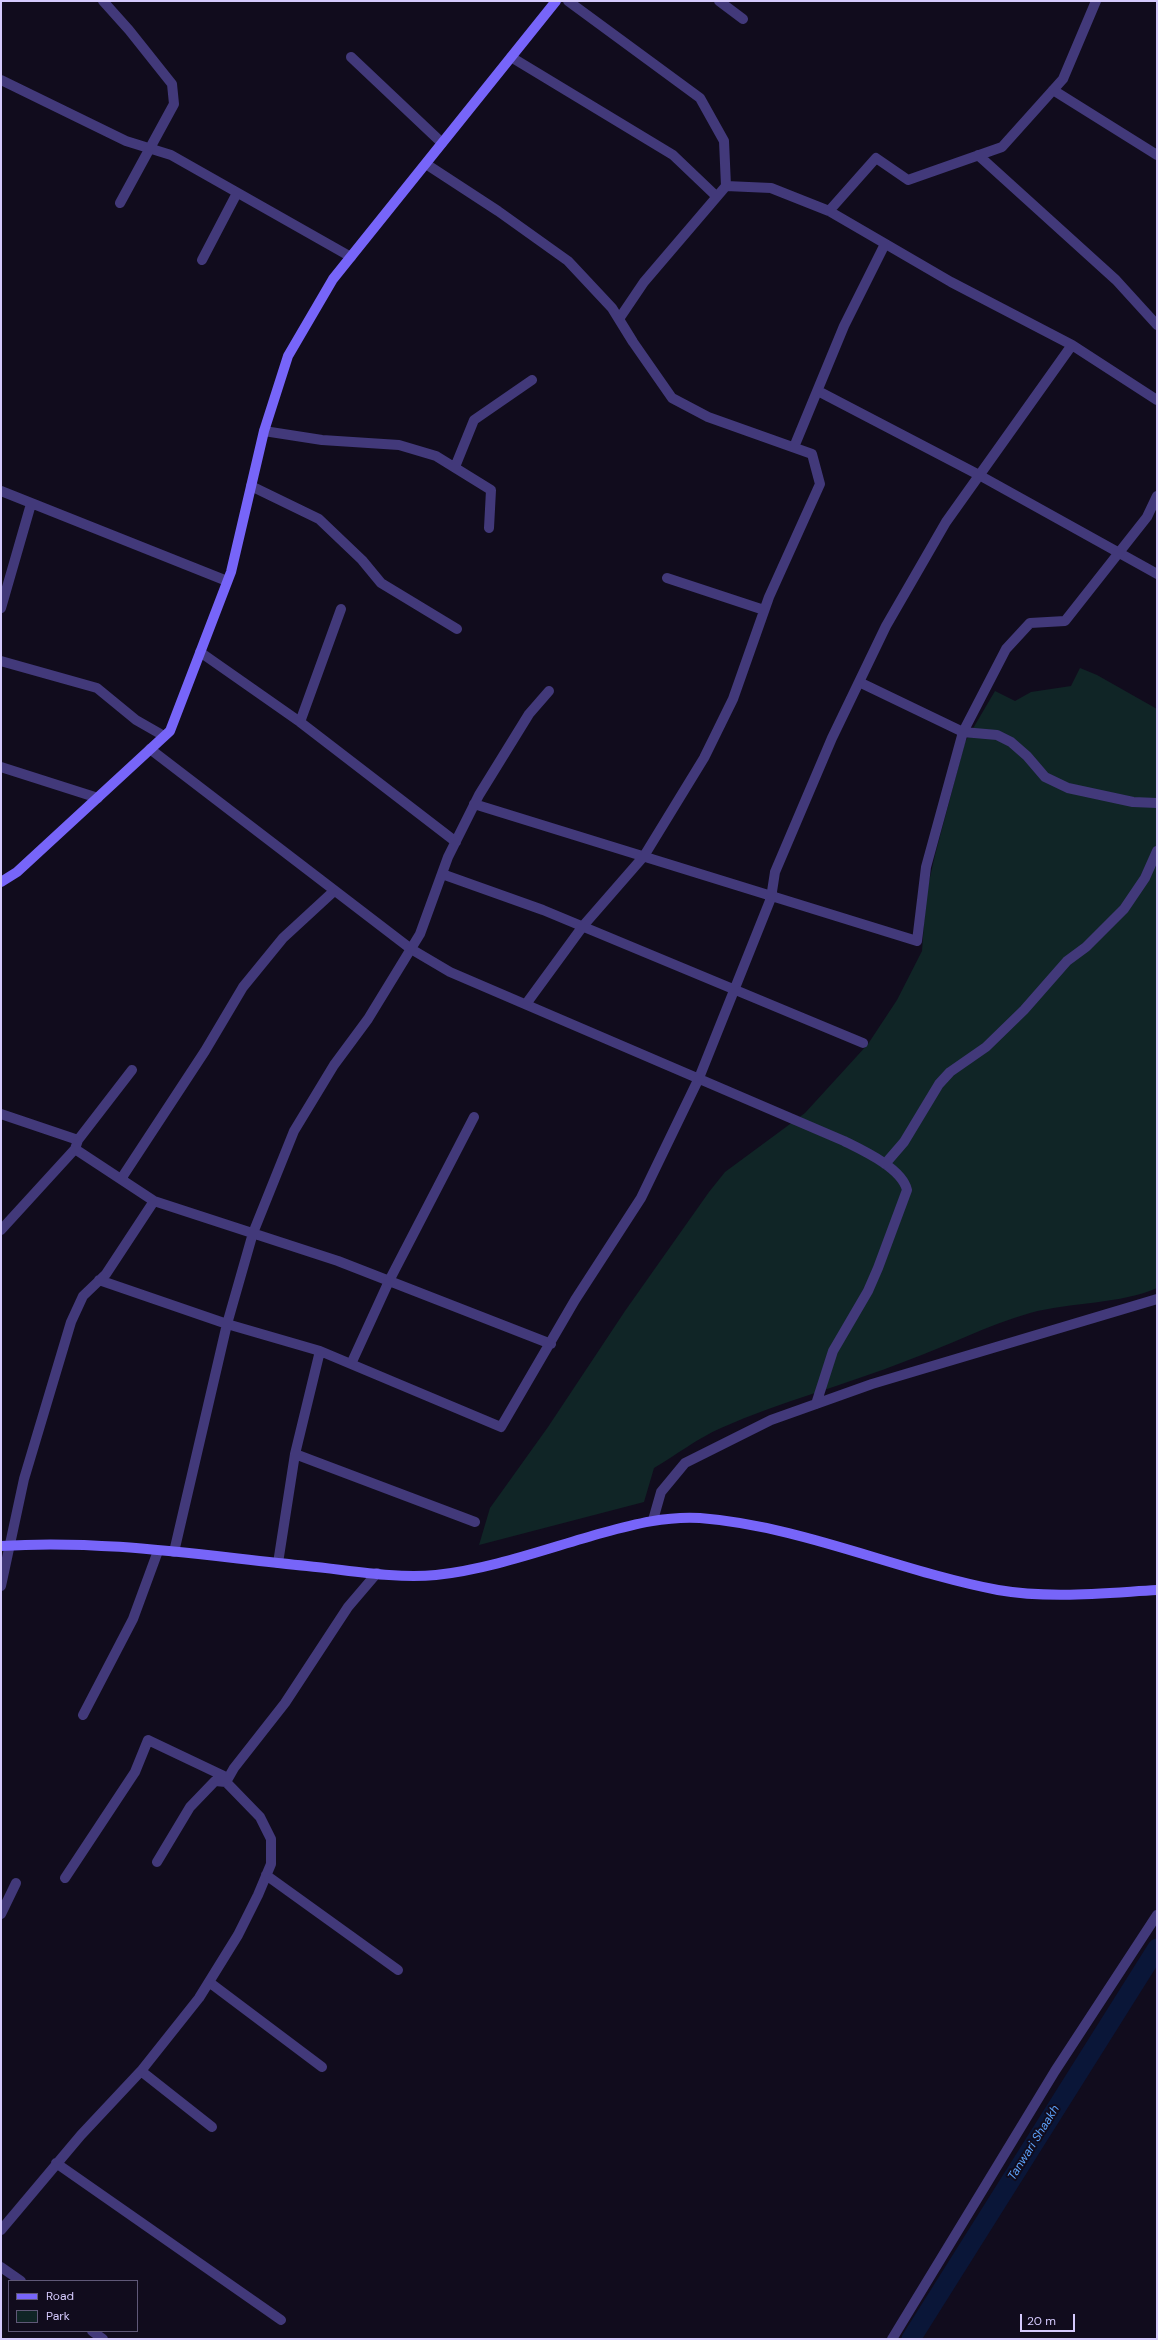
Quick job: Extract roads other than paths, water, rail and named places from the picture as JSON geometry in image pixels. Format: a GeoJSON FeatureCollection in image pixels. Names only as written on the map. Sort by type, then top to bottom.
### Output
{"type":"FeatureCollection","features":[{"type":"Feature","properties":{"kind":"street"},"geometry":{"type":"LineString","coordinates":[[103,1],[130,30],[172,84],[174,104],[120,203]]}},
{"type":"Feature","properties":{"kind":"street"},"geometry":{"type":"LineString","coordinates":[[1,882],[17,872],[170,731],[227,581],[264,432],[288,356],[333,279],[556,1]]}},
{"type":"Feature","properties":{"kind":"street"},"geometry":{"type":"LineString","coordinates":[[568,1],[700,98],[716,124],[724,141],[726,186]]}},
{"type":"Feature","properties":{"kind":"street"},"geometry":{"type":"LineString","coordinates":[[718,1],[743,19]]}},
{"type":"Feature","properties":{"kind":"street"},"geometry":{"type":"LineString","coordinates":[[829,211],[876,158],[908,180],[1002,147],[1063,79],[1096,1]]}},
{"type":"Feature","properties":{"kind":"street"},"geometry":{"type":"LineString","coordinates":[[351,57],[442,143]]}},
{"type":"Feature","properties":{"kind":"street"},"geometry":{"type":"LineString","coordinates":[[511,57],[673,155],[716,196]]}},
{"type":"Feature","properties":{"kind":"street"},"geometry":{"type":"LineString","coordinates":[[1,80],[126,141],[171,155],[351,257]]}},
{"type":"Feature","properties":{"kind":"street"},"geometry":{"type":"LineString","coordinates":[[1053,90],[1157,155]]}},
{"type":"Feature","properties":{"kind":"street"},"geometry":{"type":"LineString","coordinates":[[978,156],[1116,280],[1157,326]]}},
{"type":"Feature","properties":{"kind":"street"},"geometry":{"type":"LineString","coordinates":[[426,164],[498,211],[568,261],[612,308],[672,398],[708,417],[812,454],[820,484],[764,610],[733,699],[704,758],[644,856],[583,926],[526,1004]]}},
{"type":"Feature","properties":{"kind":"street"},"geometry":{"type":"LineString","coordinates":[[619,319],[644,282],[726,186],[771,188],[829,211],[951,282],[1072,345],[1157,400]]}},
{"type":"Feature","properties":{"kind":"street"},"geometry":{"type":"LineString","coordinates":[[202,260],[237,193]]}},
{"type":"Feature","properties":{"kind":"street"},"geometry":{"type":"LineString","coordinates":[[794,448],[844,326],[885,244]]}},
{"type":"Feature","properties":{"kind":"street"},"geometry":{"type":"LineString","coordinates":[[99,1280],[227,1324],[320,1351],[502,1427],[575,1300],[641,1198],[700,1078],[771,895],[775,872],[832,738],[886,626],[931,548],[979,475],[1072,345]]}},
{"type":"Feature","properties":{"kind":"street"},"geometry":{"type":"LineString","coordinates":[[455,467],[474,420],[532,380]]}},
{"type":"Feature","properties":{"kind":"street"},"geometry":{"type":"LineString","coordinates":[[818,391],[979,475],[1157,574]]}},
{"type":"Feature","properties":{"kind":"street"},"geometry":{"type":"LineString","coordinates":[[264,432],[322,440],[399,445],[436,456],[491,490],[489,528]]}},
{"type":"Feature","properties":{"kind":"street"},"geometry":{"type":"LineString","coordinates":[[251,486],[319,519],[362,560],[381,583],[457,629]]}},
{"type":"Feature","properties":{"kind":"street"},"geometry":{"type":"LineString","coordinates":[[1,491],[227,581]]}},
{"type":"Feature","properties":{"kind":"street"},"geometry":{"type":"LineString","coordinates":[[474,804],[917,941],[926,867],[963,732],[1006,649],[1030,623],[1065,621],[1120,553],[1146,517],[1157,496]]}},
{"type":"Feature","properties":{"kind":"street"},"geometry":{"type":"LineString","coordinates":[[1,608],[31,504]]}},
{"type":"Feature","properties":{"kind":"street"},"geometry":{"type":"LineString","coordinates":[[667,578],[764,610]]}},
{"type":"Feature","properties":{"kind":"street"},"geometry":{"type":"LineString","coordinates":[[300,722],[341,609]]}},
{"type":"Feature","properties":{"kind":"street"},"geometry":{"type":"LineString","coordinates":[[200,652],[300,722],[456,842]]}},
{"type":"Feature","properties":{"kind":"street"},"geometry":{"type":"LineString","coordinates":[[1,661],[97,688],[136,720],[164,736]]}},
{"type":"Feature","properties":{"kind":"street"},"geometry":{"type":"LineString","coordinates":[[859,682],[963,732],[997,735],[1011,742],[1028,756],[1045,777],[1068,788],[1132,802],[1157,803]]}},
{"type":"Feature","properties":{"kind":"street"},"geometry":{"type":"LineString","coordinates":[[174,1552],[227,1324],[253,1233],[294,1131],[334,1065],[368,1019],[420,934],[442,874],[474,804],[529,714],[549,691]]}},
{"type":"Feature","properties":{"kind":"street"},"geometry":{"type":"LineString","coordinates":[[150,749],[411,949],[450,972],[844,1141],[875,1156],[905,1183],[907,1190],[876,1274],[834,1351],[816,1404]]}},
{"type":"Feature","properties":{"kind":"street"},"geometry":{"type":"LineString","coordinates":[[1,767],[98,798]]}},
{"type":"Feature","properties":{"kind":"street"},"geometry":{"type":"LineString","coordinates":[[885,1164],[904,1142],[939,1084],[950,1072],[986,1047],[1024,1010],[1067,961],[1086,947],[1124,909],[1145,878],[1157,851]]}},
{"type":"Feature","properties":{"kind":"street"},"geometry":{"type":"LineString","coordinates":[[442,874],[544,910],[863,1043]]}},
{"type":"Feature","properties":{"kind":"street"},"geometry":{"type":"LineString","coordinates":[[121,1179],[205,1051],[243,987],[283,938],[334,891]]}},
{"type":"Feature","properties":{"kind":"street"},"geometry":{"type":"LineString","coordinates":[[1,1230],[77,1145],[132,1070]]}},
{"type":"Feature","properties":{"kind":"street"},"geometry":{"type":"LineString","coordinates":[[1,1114],[77,1145],[121,1179],[154,1201],[338,1261],[551,1344]]}},
{"type":"Feature","properties":{"kind":"street"},"geometry":{"type":"LineString","coordinates":[[351,1364],[389,1280],[474,1117]]}},
{"type":"Feature","properties":{"kind":"street"},"geometry":{"type":"LineString","coordinates":[[1,1586],[5,1546],[71,1322],[83,1296],[106,1274],[154,1201]]}},
{"type":"Feature","properties":{"kind":"street"},"geometry":{"type":"LineString","coordinates":[[653,1520],[661,1492],[685,1463],[771,1420],[872,1384],[1157,1299]]}},
{"type":"Feature","properties":{"kind":"street"},"geometry":{"type":"LineString","coordinates":[[278,1563],[295,1454],[320,1351]]}},
{"type":"Feature","properties":{"kind":"street"},"geometry":{"type":"LineString","coordinates":[[295,1454],[475,1522]]}},
{"type":"Feature","properties":{"kind":"street"},"geometry":{"type":"LineString","coordinates":[[5,1546],[50,1543],[174,1552],[377,1573],[437,1575],[468,1569],[653,1520],[683,1517],[745,1524],[787,1533],[963,1582],[1002,1590],[1053,1595],[1157,1590]]}},
{"type":"Feature","properties":{"kind":"street"},"geometry":{"type":"LineString","coordinates":[[82,1715],[133,1619],[158,1551]]}},
{"type":"Feature","properties":{"kind":"street"},"geometry":{"type":"LineString","coordinates":[[157,1862],[190,1807],[215,1781],[227,1780],[285,1703],[348,1607],[377,1573]]}},
{"type":"Feature","properties":{"kind":"street"},"geometry":{"type":"LineString","coordinates":[[1,2230],[56,2163],[141,2071],[199,1998],[238,1935],[271,1864],[271,1839],[260,1817],[227,1780],[148,1740],[135,1772],[65,1878]]}},
{"type":"Feature","properties":{"kind":"street"},"geometry":{"type":"LineString","coordinates":[[266,1875],[398,1970]]}},
{"type":"Feature","properties":{"kind":"street"},"geometry":{"type":"LineString","coordinates":[[1,1914],[16,1883]]}},
{"type":"Feature","properties":{"kind":"street"},"geometry":{"type":"LineString","coordinates":[[892,2339],[1055,2071],[1157,1915]]}},
{"type":"Feature","properties":{"kind":"street"},"geometry":{"type":"LineString","coordinates":[[209,1982],[322,2067]]}},
{"type":"Feature","properties":{"kind":"street"},"geometry":{"type":"LineString","coordinates":[[141,2071],[212,2128]]}},
{"type":"Feature","properties":{"kind":"street"},"geometry":{"type":"LineString","coordinates":[[56,2163],[281,2320]]}},
{"type":"Feature","properties":{"kind":"street"},"geometry":{"type":"LineString","coordinates":[[1,2266],[20,2280]]}},
{"type":"Feature","properties":{"kind":"street"},"geometry":{"type":"LineString","coordinates":[[93,2332],[103,2339]]}},
{"type":"Feature","properties":{"kind":"waterway","name":"Tanwari Shaakh"},"geometry":{"type":"LineString","coordinates":[[911,2339],[1157,1948]]}}]}
